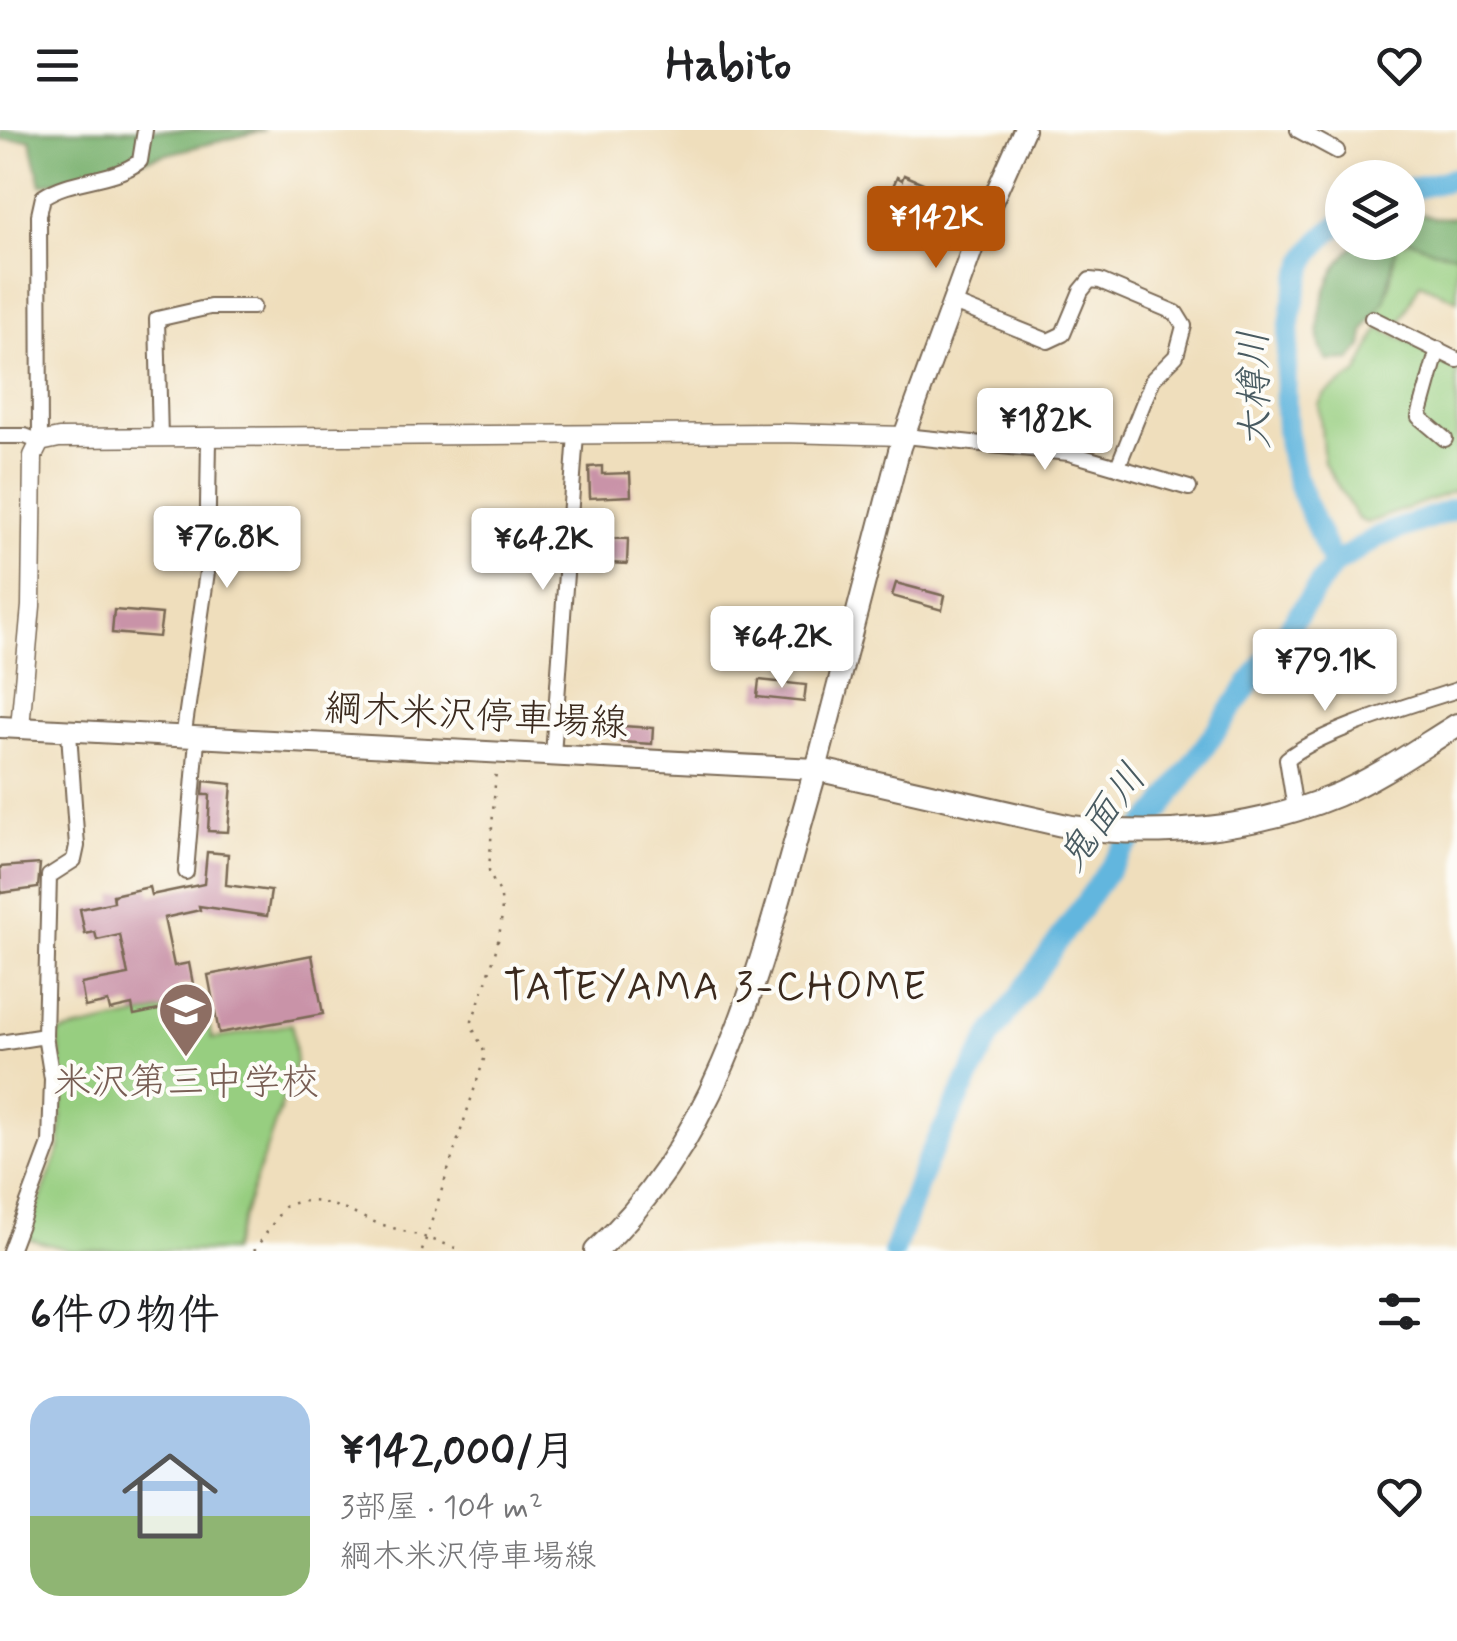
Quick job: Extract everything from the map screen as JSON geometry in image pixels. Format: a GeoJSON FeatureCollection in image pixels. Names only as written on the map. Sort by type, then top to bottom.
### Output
{"type":"FeatureCollection","features":[{"type":"Feature","properties":{"kind":"highway"},"geometry":{"type":"LineString","coordinates":[[596,1251],[664,1172],[712,1092],[746,1008],[816,769],[1071,827],[1187,832],[1295,809],[1336,795],[1457,725]]}},
{"type":"Feature","properties":{"kind":"main road"},"geometry":{"type":"LineString","coordinates":[[816,769],[905,436],[951,302],[1024,130]]}},
{"type":"Feature","properties":{"kind":"main road","name":"綱木米沢停車場線"},"geometry":{"type":"LineString","coordinates":[[10,727],[816,769]]}},
{"type":"Feature","properties":{"kind":"street"},"geometry":{"type":"LineString","coordinates":[[10,727],[31,606],[33,456],[40,442],[39,205],[48,193],[131,168],[140,161],[145,130]]}},
{"type":"Feature","properties":{"kind":"street"},"geometry":{"type":"LineString","coordinates":[[1298,130],[1337,151]]}},
{"type":"Feature","properties":{"kind":"street"},"geometry":{"type":"LineString","coordinates":[[951,302],[1048,341],[1063,334],[1081,290],[1090,280],[1176,313],[1184,326],[1182,342],[1176,356],[1153,380],[1118,466]]}},
{"type":"Feature","properties":{"kind":"street"},"geometry":{"type":"LineString","coordinates":[[160,438],[157,319],[210,306],[252,307]]}},
{"type":"Feature","properties":{"kind":"street"},"geometry":{"type":"LineString","coordinates":[[1372,318],[1457,360]]}},
{"type":"Feature","properties":{"kind":"street"},"geometry":{"type":"LineString","coordinates":[[1438,349],[1419,417],[1446,438]]}},
{"type":"Feature","properties":{"kind":"street"},"geometry":{"type":"LineString","coordinates":[[0,436],[25,436],[40,442],[59,438],[576,434],[905,436],[1069,454],[1190,488]]}},
{"type":"Feature","properties":{"kind":"street"},"geometry":{"type":"LineString","coordinates":[[553,756],[576,434]]}},
{"type":"Feature","properties":{"kind":"street"},"geometry":{"type":"LineString","coordinates":[[186,872],[190,739],[207,572],[210,438]]}},
{"type":"Feature","properties":{"kind":"street"},"geometry":{"type":"LineString","coordinates":[[1295,809],[1287,759],[1316,742],[1457,690]]}},
{"type":"Feature","properties":{"kind":"street"},"geometry":{"type":"LineString","coordinates":[[10,1250],[50,1144],[52,1079],[45,1036],[49,876],[74,860],[70,732]]}},
{"type":"Feature","properties":{"kind":"street"},"geometry":{"type":"LineString","coordinates":[[0,1043],[45,1036]]}},
{"type":"Feature","properties":{"kind":"path"},"geometry":{"type":"LineString","coordinates":[[422,1251],[485,1056],[472,1021],[494,959],[502,902],[489,870],[497,754]]}},
{"type":"Feature","properties":{"kind":"path"},"geometry":{"type":"LineString","coordinates":[[254,1251],[284,1207],[307,1201],[343,1207],[462,1251]]}},
{"type":"Feature","properties":{"kind":"green space"},"geometry":{"type":"Polygon","coordinates":[[[0,130],[265,130],[41,185],[30,139],[0,140],[0,130]]]}},
{"type":"Feature","properties":{"kind":"green space"},"geometry":{"type":"Polygon","coordinates":[[[1425,215],[1457,217],[1457,254],[1425,246],[1425,215]]]}},
{"type":"Feature","properties":{"kind":"green space"},"geometry":{"type":"Polygon","coordinates":[[[1425,246],[1457,254],[1457,300],[1420,283],[1398,327],[1376,316],[1389,287],[1394,260],[1425,260],[1425,246]]]}},
{"type":"Feature","properties":{"kind":"green space"},"geometry":{"type":"Polygon","coordinates":[[[1342,260],[1393,260],[1385,300],[1364,331],[1363,346],[1351,360],[1328,361],[1322,352],[1319,329],[1323,302],[1342,260]]]}},
{"type":"Feature","properties":{"kind":"green space"},"geometry":{"type":"Polygon","coordinates":[[[1379,328],[1457,364],[1457,490],[1367,523],[1358,519],[1324,463],[1319,404],[1325,394],[1358,373],[1379,328]]]}},
{"type":"Feature","properties":{"kind":"green space"},"geometry":{"type":"Polygon","coordinates":[[[204,1002],[212,1039],[292,1024],[296,1063],[231,1251],[72,1251],[26,1238],[60,1147],[63,1080],[58,1033],[204,1002]]]}},
{"type":"Feature","properties":{"kind":"building"},"geometry":{"type":"Polygon","coordinates":[[[904,175],[923,183],[909,216],[916,219],[910,235],[886,226],[895,199],[889,196],[897,177],[902,180],[904,175]]]}},
{"type":"Feature","properties":{"kind":"building"},"geometry":{"type":"Polygon","coordinates":[[[602,466],[602,474],[630,473],[631,496],[590,498],[589,467],[602,466]]]}},
{"type":"Feature","properties":{"kind":"building"},"geometry":{"type":"Polygon","coordinates":[[[597,538],[628,539],[627,564],[588,562],[589,546],[597,546],[597,538]]]}},
{"type":"Feature","properties":{"kind":"building"},"geometry":{"type":"Polygon","coordinates":[[[896,583],[945,596],[942,610],[892,596],[896,583]]]}},
{"type":"Feature","properties":{"kind":"building"},"geometry":{"type":"Polygon","coordinates":[[[114,610],[162,614],[159,637],[112,633],[114,610]]]}},
{"type":"Feature","properties":{"kind":"building"},"geometry":{"type":"Polygon","coordinates":[[[759,680],[806,685],[804,702],[757,697],[759,680]]]}},
{"type":"Feature","properties":{"kind":"building"},"geometry":{"type":"Polygon","coordinates":[[[622,726],[653,728],[652,744],[621,742],[622,726]]]}},
{"type":"Feature","properties":{"kind":"building"},"geometry":{"type":"Polygon","coordinates":[[[204,781],[232,784],[228,832],[208,831],[210,795],[203,795],[204,781]]]}},
{"type":"Feature","properties":{"kind":"building"},"geometry":{"type":"Polygon","coordinates":[[[207,852],[228,854],[226,885],[271,891],[267,916],[199,906],[200,910],[164,918],[174,966],[189,963],[193,984],[178,987],[180,994],[171,996],[173,1007],[134,1015],[132,1005],[110,1010],[108,1002],[85,1007],[81,984],[128,975],[120,935],[97,940],[95,932],[85,934],[80,909],[114,902],[113,895],[149,887],[151,895],[204,884],[207,852]]]}},
{"type":"Feature","properties":{"kind":"building"},"geometry":{"type":"Polygon","coordinates":[[[40,864],[38,888],[1,893],[0,867],[40,864]]]}},
{"type":"Feature","properties":{"kind":"building"},"geometry":{"type":"Polygon","coordinates":[[[312,955],[323,1014],[219,1033],[208,975],[312,955]]]}},
{"type":"Feature","properties":{"kind":"waterway","name":"大樽川"},"geometry":{"type":"LineString","coordinates":[[1425,186],[1457,178]]}},
{"type":"Feature","properties":{"kind":"waterway","name":"大樽川"},"geometry":{"type":"LineString","coordinates":[[1325,237],[1310,254],[1295,298],[1287,354],[1286,411],[1295,472],[1333,565]]}},
{"type":"Feature","properties":{"kind":"waterway","name":"鬼面川"},"geometry":{"type":"LineString","coordinates":[[894,1251],[926,1163],[990,1037],[1124,848],[1160,810],[1333,565],[1379,536],[1457,508]]}},
{"type":"Feature","properties":{"kind":"place","name":"米沢第三中学校"},"geometry":{"type":"Point","coordinates":[186,1059]}},
{"type":"Feature","properties":{"kind":"district","name":"TATEYAMA 3-CHOME"},"geometry":{"type":"Point","coordinates":[716,988]}}]}
